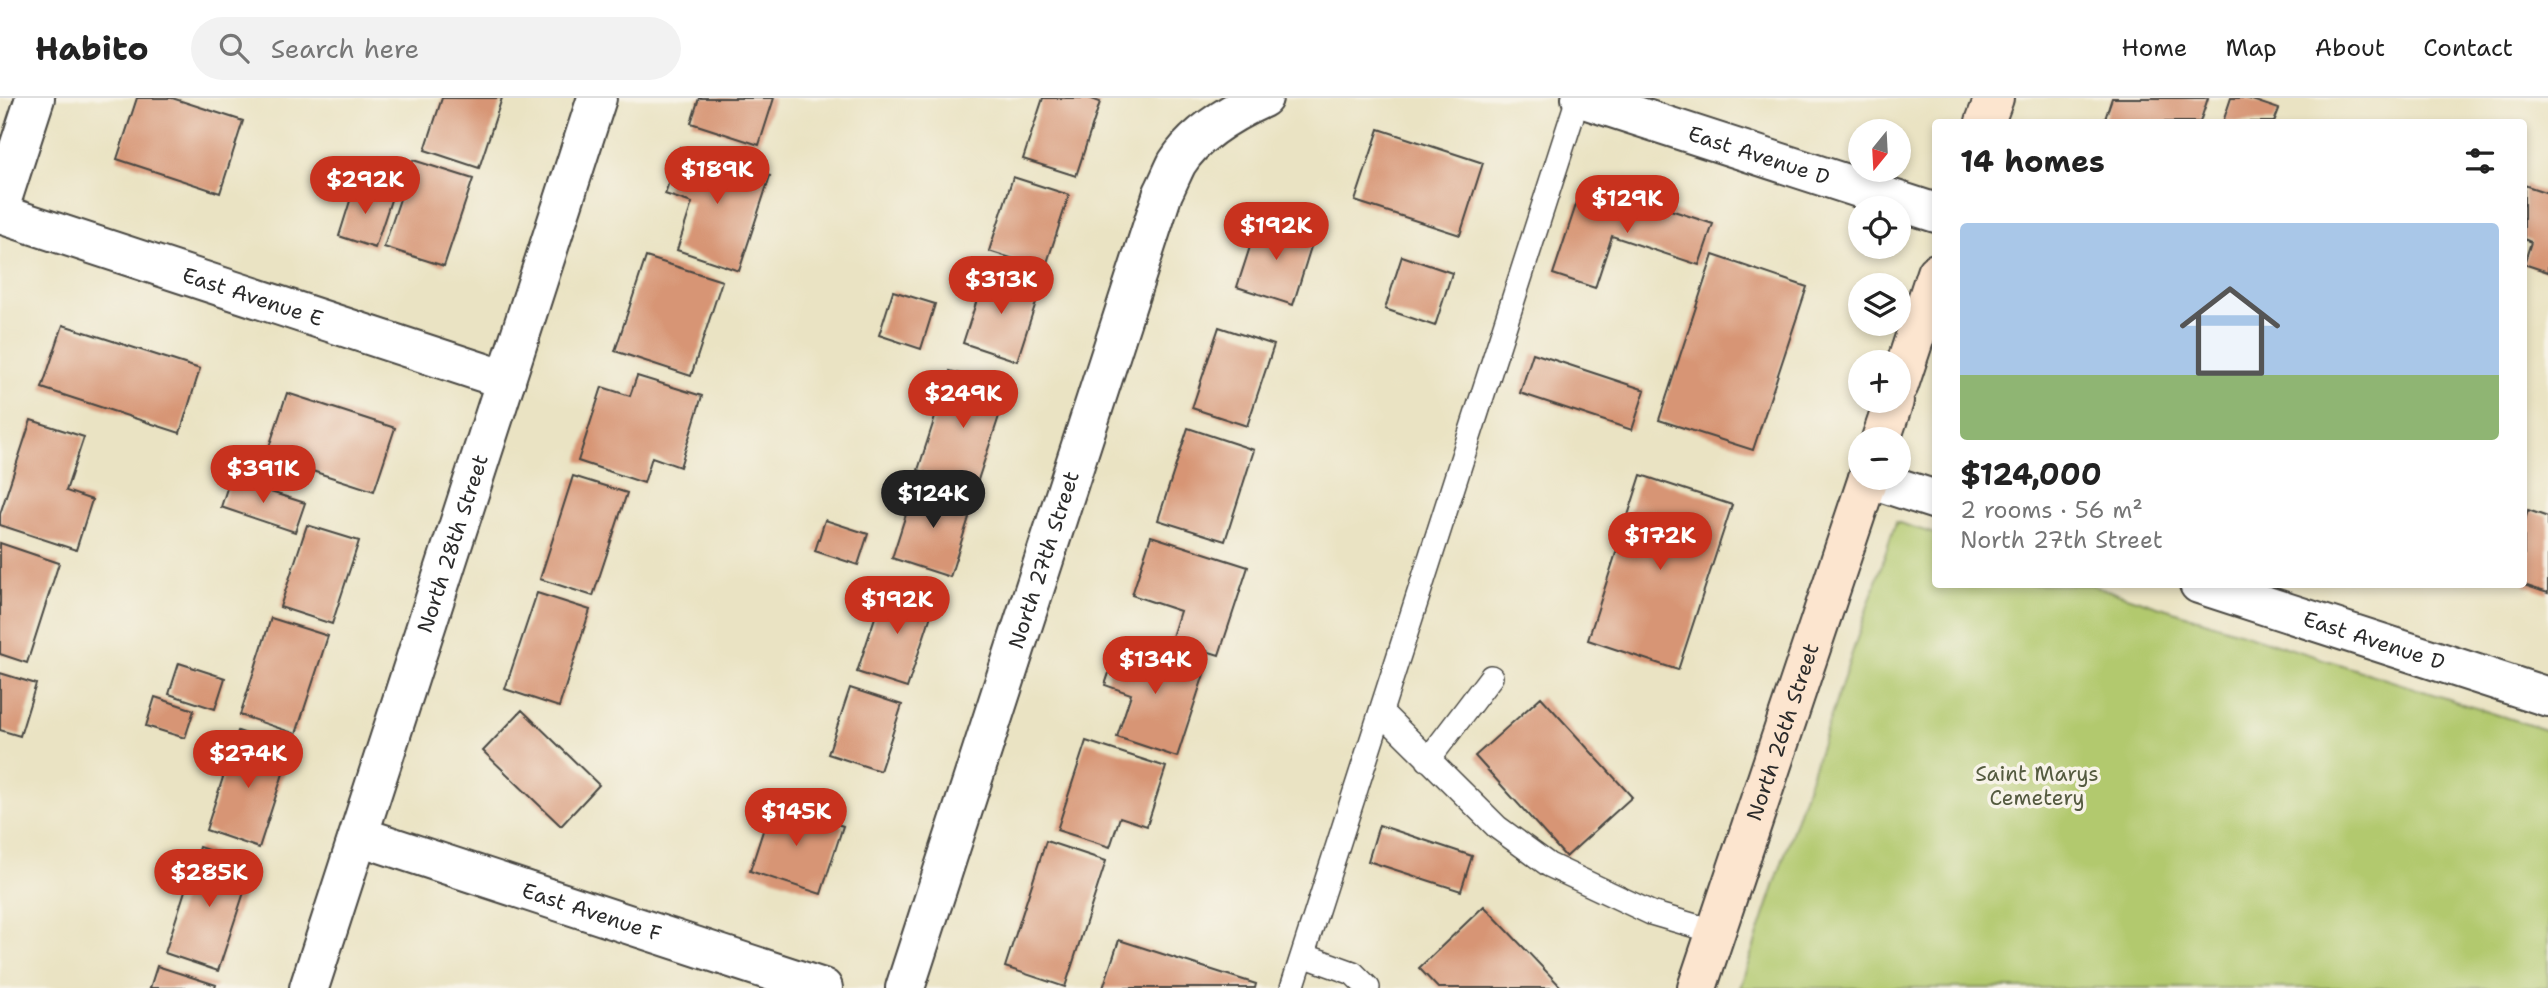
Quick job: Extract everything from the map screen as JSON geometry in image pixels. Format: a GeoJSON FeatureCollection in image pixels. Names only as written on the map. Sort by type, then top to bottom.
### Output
{"type":"FeatureCollection","features":[{"type":"Feature","properties":{"kind":"street"},"geometry":{"type":"LineString","coordinates":[[0,206],[35,98]]}},
{"type":"Feature","properties":{"kind":"street","name":"North 28th Street"},"geometry":{"type":"LineString","coordinates":[[309,988],[597,98]]}},
{"type":"Feature","properties":{"kind":"street","name":"North 27th Street"},"geometry":{"type":"LineString","coordinates":[[905,988],[1163,193],[1178,162],[1198,139],[1226,118],[1264,98]]}},
{"type":"Feature","properties":{"kind":"street","name":"East Avenue D"},"geometry":{"type":"LineString","coordinates":[[1580,98],[1932,212]]}},
{"type":"Feature","properties":{"kind":"street"},"geometry":{"type":"LineString","coordinates":[[1986,119],[1994,98]]}},
{"type":"Feature","properties":{"kind":"street","name":"East Avenue E"},"geometry":{"type":"LineString","coordinates":[[0,214],[506,380]]}},
{"type":"Feature","properties":{"kind":"street"},"geometry":{"type":"LineString","coordinates":[[1911,350],[1932,285]]}},
{"type":"Feature","properties":{"kind":"street","name":"North 26th Street"},"geometry":{"type":"LineString","coordinates":[[1697,988],[1864,490]]}},
{"type":"Feature","properties":{"kind":"street"},"geometry":{"type":"LineString","coordinates":[[1905,490],[1932,499]]}},
{"type":"Feature","properties":{"kind":"street","name":"East Avenue D"},"geometry":{"type":"LineString","coordinates":[[2211,588],[2548,696]]}},
{"type":"Feature","properties":{"kind":"street","name":"East Avenue F"},"geometry":{"type":"LineString","coordinates":[[359,836],[823,988]]}},
{"type":"Feature","properties":{"kind":"lane"},"geometry":{"type":"LineString","coordinates":[[1292,988],[1580,98]]}},
{"type":"Feature","properties":{"kind":"lane"},"geometry":{"type":"LineString","coordinates":[[1428,760],[1491,677]]}},
{"type":"Feature","properties":{"kind":"lane"},"geometry":{"type":"LineString","coordinates":[[1381,712],[1497,827],[1549,865],[1651,913],[1716,932]]}},
{"type":"Feature","properties":{"kind":"lane"},"geometry":{"type":"LineString","coordinates":[[1303,955],[1353,974],[1368,988]]}},
{"type":"Feature","properties":{"kind":"green space","name":"Saint Marys Cemetery"},"geometry":{"type":"Polygon","coordinates":[[[1896,522],[1932,533],[1932,588],[2101,588],[2548,731],[2548,988],[1740,988],[1896,522]]]}},
{"type":"Feature","properties":{"kind":"building"},"geometry":{"type":"Polygon","coordinates":[[[137,98],[172,98],[243,121],[220,193],[117,159],[137,98]]]}},
{"type":"Feature","properties":{"kind":"building"},"geometry":{"type":"Polygon","coordinates":[[[442,98],[502,98],[479,168],[425,150],[442,98]]]}},
{"type":"Feature","properties":{"kind":"building"},"geometry":{"type":"Polygon","coordinates":[[[699,98],[774,98],[759,145],[691,123],[699,98]]]}},
{"type":"Feature","properties":{"kind":"building"},"geometry":{"type":"Polygon","coordinates":[[[1043,98],[1089,98],[1100,102],[1076,176],[1023,159],[1043,98]]]}},
{"type":"Feature","properties":{"kind":"building"},"geometry":{"type":"Polygon","coordinates":[[[2112,98],[2208,98],[2201,119],[2105,119],[2112,98]]]}},
{"type":"Feature","properties":{"kind":"building"},"geometry":{"type":"Polygon","coordinates":[[[2231,98],[2246,98],[2279,109],[2275,119],[2224,119],[2231,98]]]}},
{"type":"Feature","properties":{"kind":"building"},"geometry":{"type":"Polygon","coordinates":[[[1379,129],[1483,163],[1460,235],[1355,201],[1379,129]]]}},
{"type":"Feature","properties":{"kind":"building"},"geometry":{"type":"Polygon","coordinates":[[[680,147],[770,176],[739,271],[677,250],[692,203],[665,194],[680,147]]]}},
{"type":"Feature","properties":{"kind":"building"},"geometry":{"type":"Polygon","coordinates":[[[413,160],[473,179],[444,266],[384,247],[413,160]]]}},
{"type":"Feature","properties":{"kind":"building"},"geometry":{"type":"Polygon","coordinates":[[[1013,177],[1069,195],[1045,269],[989,251],[1013,177]]]}},
{"type":"Feature","properties":{"kind":"building"},"geometry":{"type":"Polygon","coordinates":[[[355,185],[392,197],[375,248],[339,236],[355,185]]]}},
{"type":"Feature","properties":{"kind":"building"},"geometry":{"type":"Polygon","coordinates":[[[2527,186],[2548,193],[2548,272],[2527,265],[2531,242],[2527,240],[2527,186]]]}},
{"type":"Feature","properties":{"kind":"building"},"geometry":{"type":"Polygon","coordinates":[[[1610,190],[1713,224],[1699,265],[1612,236],[1595,288],[1553,274],[1577,202],[1603,211],[1610,190]]]}},
{"type":"Feature","properties":{"kind":"building"},"geometry":{"type":"Polygon","coordinates":[[[1259,219],[1314,237],[1293,305],[1237,287],[1259,219]]]}},
{"type":"Feature","properties":{"kind":"building"},"geometry":{"type":"Polygon","coordinates":[[[1713,255],[1807,287],[1753,450],[1659,420],[1713,255]]]}},
{"type":"Feature","properties":{"kind":"building"},"geometry":{"type":"Polygon","coordinates":[[[1402,256],[1452,273],[1435,326],[1385,309],[1402,256]]]}},
{"type":"Feature","properties":{"kind":"building"},"geometry":{"type":"Polygon","coordinates":[[[646,257],[722,281],[691,376],[615,351],[646,257]]]}},
{"type":"Feature","properties":{"kind":"building"},"geometry":{"type":"Polygon","coordinates":[[[986,272],[1040,290],[1017,361],[963,343],[986,272]]]}},
{"type":"Feature","properties":{"kind":"building"},"geometry":{"type":"Polygon","coordinates":[[[893,291],[935,304],[921,349],[879,335],[893,291]]]}},
{"type":"Feature","properties":{"kind":"building"},"geometry":{"type":"Polygon","coordinates":[[[63,325],[200,369],[180,433],[42,388],[63,325]]]}},
{"type":"Feature","properties":{"kind":"building"},"geometry":{"type":"Polygon","coordinates":[[[1219,327],[1274,345],[1247,426],[1192,408],[1219,327]]]}},
{"type":"Feature","properties":{"kind":"building"},"geometry":{"type":"Polygon","coordinates":[[[1533,353],[1645,390],[1632,430],[1520,393],[1533,353]]]}},
{"type":"Feature","properties":{"kind":"building"},"geometry":{"type":"Polygon","coordinates":[[[950,371],[1008,389],[975,489],[918,470],[950,371]]]}},
{"type":"Feature","properties":{"kind":"building"},"geometry":{"type":"Polygon","coordinates":[[[637,376],[702,396],[680,467],[652,457],[644,483],[578,461],[602,387],[630,396],[637,376]]]}},
{"type":"Feature","properties":{"kind":"building"},"geometry":{"type":"Polygon","coordinates":[[[287,393],[395,428],[374,491],[266,456],[287,393]]]}},
{"type":"Feature","properties":{"kind":"building"},"geometry":{"type":"Polygon","coordinates":[[[31,420],[84,437],[66,491],[92,500],[76,550],[0,525],[0,514],[31,420]]]}},
{"type":"Feature","properties":{"kind":"building"},"geometry":{"type":"Polygon","coordinates":[[[1188,428],[1254,450],[1225,541],[1158,520],[1188,428]]]}},
{"type":"Feature","properties":{"kind":"building"},"geometry":{"type":"Polygon","coordinates":[[[1641,475],[1732,505],[1678,670],[1588,640],[1641,475]]]}},
{"type":"Feature","properties":{"kind":"building"},"geometry":{"type":"Polygon","coordinates":[[[573,476],[627,493],[593,596],[540,579],[573,476]]]}},
{"type":"Feature","properties":{"kind":"building"},"geometry":{"type":"Polygon","coordinates":[[[230,479],[305,503],[295,532],[221,507],[230,479]]]}},
{"type":"Feature","properties":{"kind":"building"},"geometry":{"type":"Polygon","coordinates":[[[916,483],[974,502],[950,577],[892,558],[916,483]]]}},
{"type":"Feature","properties":{"kind":"building"},"geometry":{"type":"Polygon","coordinates":[[[2528,510],[2548,517],[2548,593],[2527,586],[2528,510]]]}},
{"type":"Feature","properties":{"kind":"building"},"geometry":{"type":"Polygon","coordinates":[[[825,520],[868,534],[858,565],[815,551],[825,520]]]}},
{"type":"Feature","properties":{"kind":"building"},"geometry":{"type":"Polygon","coordinates":[[[307,525],[359,541],[332,624],[280,607],[307,525]]]}},
{"type":"Feature","properties":{"kind":"building"},"geometry":{"type":"Polygon","coordinates":[[[1151,536],[1248,567],[1219,655],[1171,640],[1180,611],[1132,595],[1151,536]]]}},
{"type":"Feature","properties":{"kind":"building"},"geometry":{"type":"Polygon","coordinates":[[[0,543],[59,563],[27,663],[0,654],[0,543]]]}},
{"type":"Feature","properties":{"kind":"building"},"geometry":{"type":"Polygon","coordinates":[[[886,584],[936,600],[907,688],[857,672],[886,584]]]}},
{"type":"Feature","properties":{"kind":"building"},"geometry":{"type":"Polygon","coordinates":[[[537,593],[590,610],[559,707],[505,689],[537,593]]]}},
{"type":"Feature","properties":{"kind":"building"},"geometry":{"type":"Polygon","coordinates":[[[271,618],[328,636],[296,734],[240,715],[271,618]]]}},
{"type":"Feature","properties":{"kind":"building"},"geometry":{"type":"Polygon","coordinates":[[[1120,640],[1206,668],[1177,757],[1117,737],[1131,694],[1105,685],[1120,640]]]}},
{"type":"Feature","properties":{"kind":"building"},"geometry":{"type":"Polygon","coordinates":[[[179,663],[225,678],[215,709],[169,694],[179,663]]]}},
{"type":"Feature","properties":{"kind":"building"},"geometry":{"type":"Polygon","coordinates":[[[0,673],[36,684],[20,736],[0,730],[0,673]]]}},
{"type":"Feature","properties":{"kind":"building"},"geometry":{"type":"Polygon","coordinates":[[[850,688],[902,705],[880,771],[828,754],[850,688]]]}},
{"type":"Feature","properties":{"kind":"building"},"geometry":{"type":"Polygon","coordinates":[[[155,697],[194,710],[185,738],[146,726],[155,697]]]}},
{"type":"Feature","properties":{"kind":"building"},"geometry":{"type":"Polygon","coordinates":[[[1541,697],[1632,797],[1566,857],[1475,756],[1541,697]]]}},
{"type":"Feature","properties":{"kind":"building"},"geometry":{"type":"Polygon","coordinates":[[[522,710],[599,785],[561,826],[483,751],[522,710]]]}},
{"type":"Feature","properties":{"kind":"building"},"geometry":{"type":"Polygon","coordinates":[[[238,731],[291,749],[259,848],[206,830],[238,731]]]}},
{"type":"Feature","properties":{"kind":"building"},"geometry":{"type":"Polygon","coordinates":[[[1086,741],[1166,767],[1147,826],[1120,817],[1110,847],[1057,830],[1086,741]]]}},
{"type":"Feature","properties":{"kind":"building"},"geometry":{"type":"Polygon","coordinates":[[[772,803],[843,826],[821,894],[750,871],[772,803]]]}},
{"type":"Feature","properties":{"kind":"building"},"geometry":{"type":"Polygon","coordinates":[[[1379,825],[1472,856],[1461,891],[1368,861],[1379,825]]]}},
{"type":"Feature","properties":{"kind":"building"},"geometry":{"type":"Polygon","coordinates":[[[1046,841],[1106,861],[1065,987],[1005,967],[1046,841]]]}},
{"type":"Feature","properties":{"kind":"building"},"geometry":{"type":"Polygon","coordinates":[[[199,847],[253,865],[218,971],[165,953],[199,847]]]}},
{"type":"Feature","properties":{"kind":"building"},"geometry":{"type":"Polygon","coordinates":[[[1484,906],[1562,988],[1438,988],[1419,968],[1484,906]]]}},
{"type":"Feature","properties":{"kind":"building"},"geometry":{"type":"Polygon","coordinates":[[[1119,940],[1256,984],[1255,988],[1103,988],[1119,940]]]}},
{"type":"Feature","properties":{"kind":"building"},"geometry":{"type":"Polygon","coordinates":[[[157,966],[216,985],[215,988],[150,988],[157,966]]]}}]}
